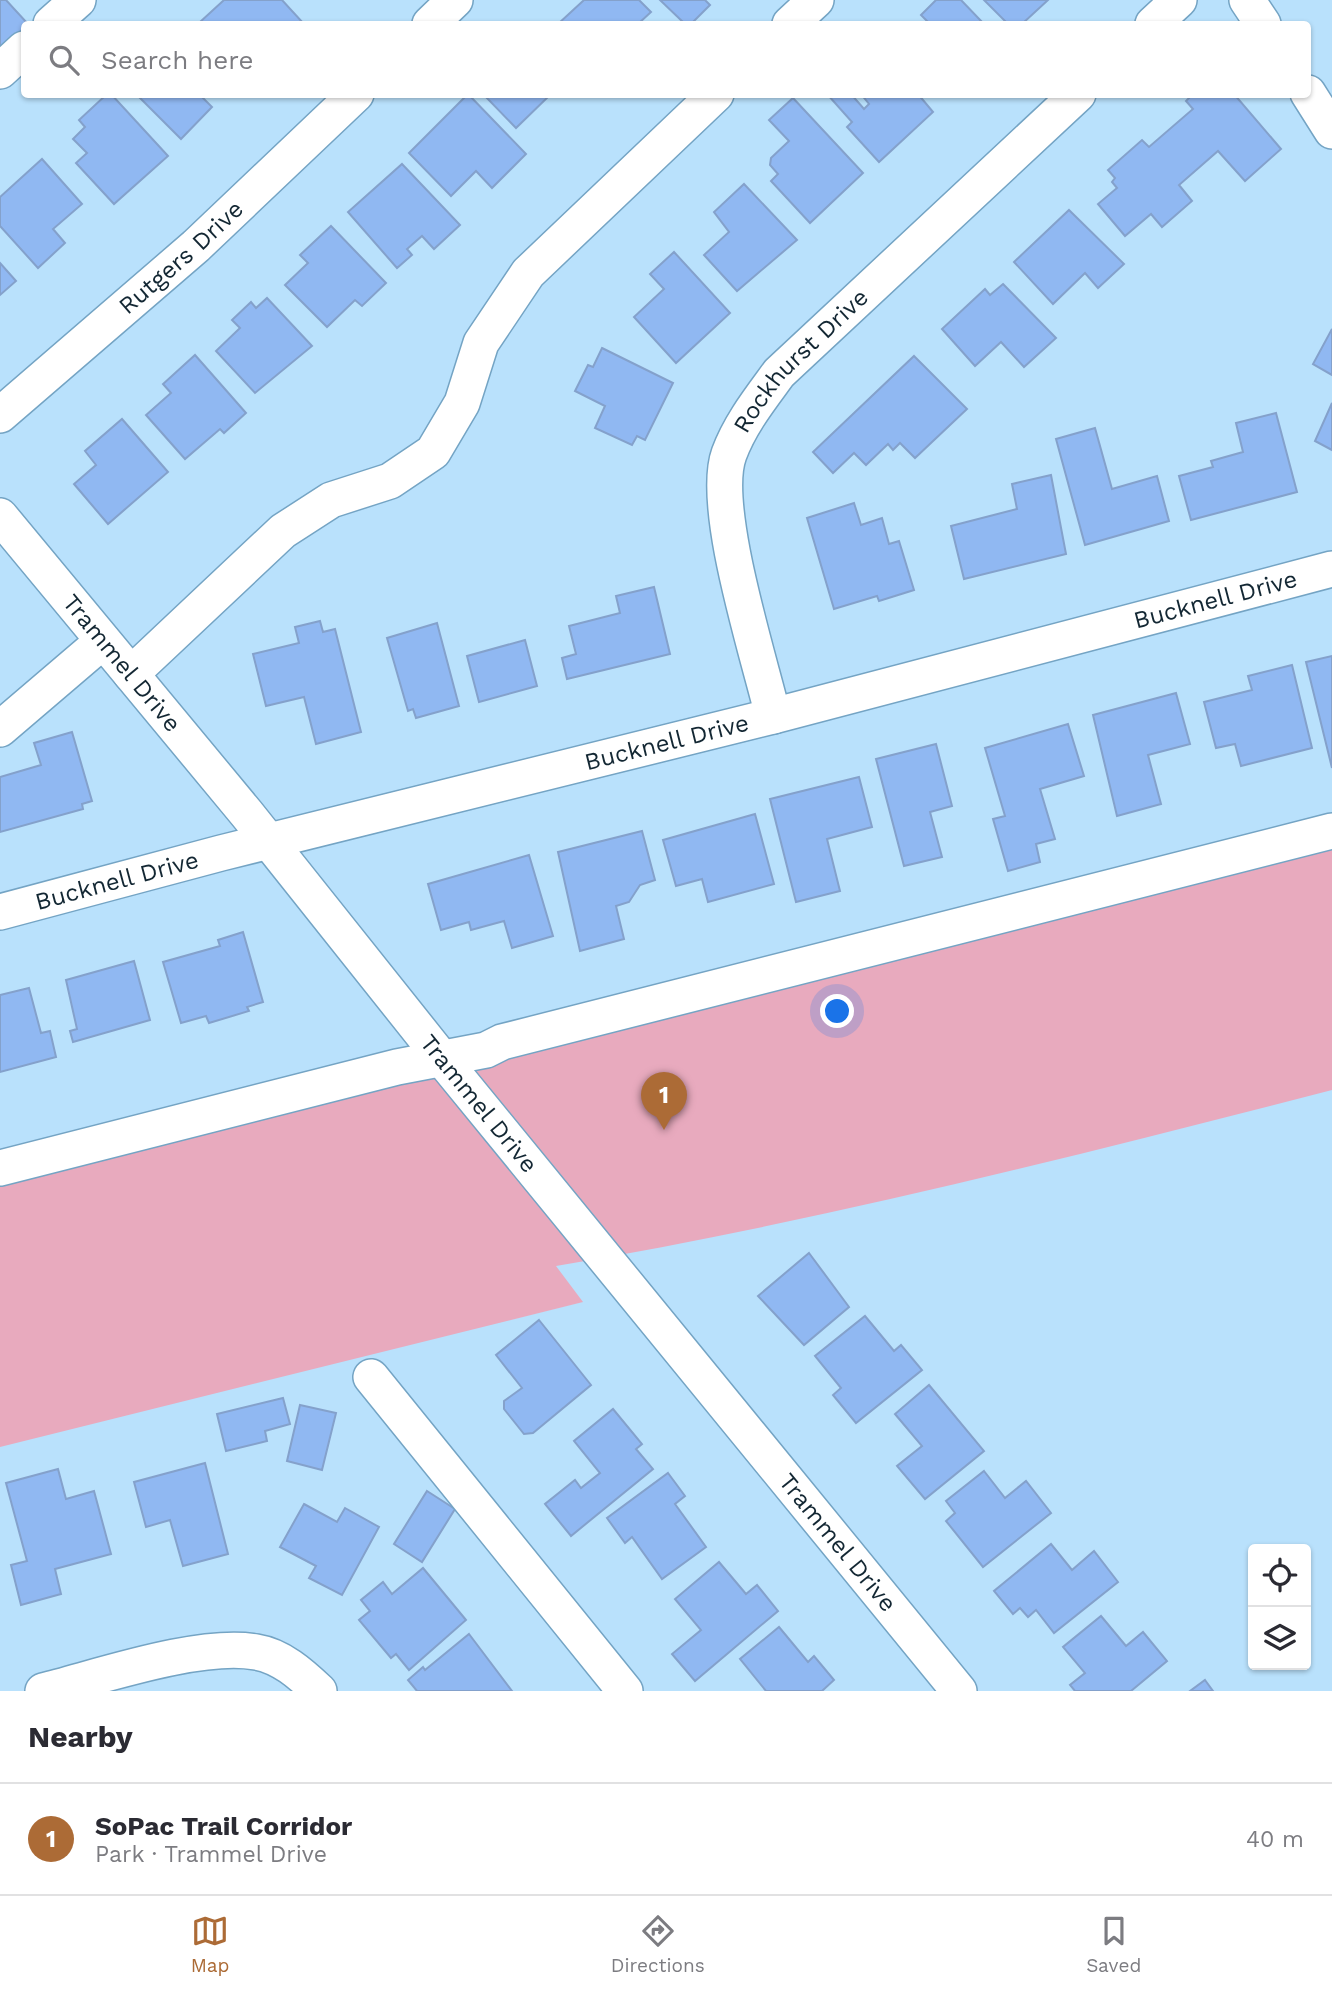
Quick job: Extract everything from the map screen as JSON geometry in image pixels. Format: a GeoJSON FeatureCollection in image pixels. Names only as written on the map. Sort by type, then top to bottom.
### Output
{"type":"FeatureCollection","features":[{"type":"Feature","properties":{"kind":"street"},"geometry":{"type":"LineString","coordinates":[[54,21],[78,0]]}},
{"type":"Feature","properties":{"kind":"street"},"geometry":{"type":"LineString","coordinates":[[433,21],[455,0]]}},
{"type":"Feature","properties":{"kind":"street"},"geometry":{"type":"LineString","coordinates":[[793,21],[816,0]]}},
{"type":"Feature","properties":{"kind":"street"},"geometry":{"type":"LineString","coordinates":[[1156,21],[1179,0]]}},
{"type":"Feature","properties":{"kind":"street"},"geometry":{"type":"LineString","coordinates":[[1247,0],[1261,21]]}},
{"type":"Feature","properties":{"kind":"street"},"geometry":{"type":"LineString","coordinates":[[0,71],[21,52]]}},
{"type":"Feature","properties":{"kind":"street","name":"Rutgers Drive"},"geometry":{"type":"LineString","coordinates":[[0,415],[196,246],[352,98]]}},
{"type":"Feature","properties":{"kind":"street"},"geometry":{"type":"LineString","coordinates":[[131,674],[283,531],[331,500],[390,481],[433,452],[462,403],[481,343],[528,273],[712,98]]}},
{"type":"Feature","properties":{"kind":"street","name":"Rockhurst Drive"},"geometry":{"type":"LineString","coordinates":[[773,716],[726,521],[728,457],[744,421],[779,373],[1074,98]]}},
{"type":"Feature","properties":{"kind":"street"},"geometry":{"type":"LineString","coordinates":[[1310,98],[1332,131]]}},
{"type":"Feature","properties":{"kind":"street","name":"Trammel Drive"},"geometry":{"type":"LineString","coordinates":[[0,516],[268,841],[443,1060],[959,1691]]}},
{"type":"Feature","properties":{"kind":"street","name":"Bucknell Drive"},"geometry":{"type":"LineString","coordinates":[[0,912],[268,841],[773,716],[1332,569]]}},
{"type":"Feature","properties":{"kind":"street"},"geometry":{"type":"LineString","coordinates":[[0,729],[103,641]]}},
{"type":"Feature","properties":{"kind":"street"},"geometry":{"type":"LineString","coordinates":[[0,1168],[397,1067],[486,1050],[502,1042],[1332,831]]}},
{"type":"Feature","properties":{"kind":"street"},"geometry":{"type":"LineString","coordinates":[[371,1377],[625,1691]]}},
{"type":"Feature","properties":{"kind":"street"},"geometry":{"type":"LineString","coordinates":[[45,1691],[174,1659],[217,1652],[256,1652],[286,1663],[319,1691]]}},
{"type":"Feature","properties":{"kind":"shaded area"},"geometry":{"type":"Polygon","coordinates":[[[1332,819],[1332,1090],[1043,1163],[849,1208],[654,1249],[556,1266],[583,1302],[0,1447],[0,1169],[1332,819]]]}},
{"type":"Feature","properties":{"kind":"building"},"geometry":{"type":"Polygon","coordinates":[[[0,0],[6,0],[25,21],[21,21],[21,35],[0,54],[0,0]]]}},
{"type":"Feature","properties":{"kind":"building"},"geometry":{"type":"Polygon","coordinates":[[[224,0],[282,0],[301,21],[201,21],[224,0]]]}},
{"type":"Feature","properties":{"kind":"building"},"geometry":{"type":"Polygon","coordinates":[[[584,0],[639,0],[651,12],[641,21],[561,21],[584,0]]]}},
{"type":"Feature","properties":{"kind":"building"},"geometry":{"type":"Polygon","coordinates":[[[660,0],[705,0],[710,5],[694,21],[682,21],[660,0]]]}},
{"type":"Feature","properties":{"kind":"building"},"geometry":{"type":"Polygon","coordinates":[[[936,0],[961,0],[981,21],[927,21],[921,15],[936,0]]]}},
{"type":"Feature","properties":{"kind":"building"},"geometry":{"type":"Polygon","coordinates":[[[984,0],[1048,0],[1025,21],[1005,21],[984,0]]]}},
{"type":"Feature","properties":{"kind":"building"},"geometry":{"type":"Polygon","coordinates":[[[103,98],[115,98],[168,156],[114,204],[76,163],[87,153],[73,139],[85,127],[79,120],[103,98]]]}},
{"type":"Feature","properties":{"kind":"building"},"geometry":{"type":"Polygon","coordinates":[[[140,98],[203,98],[212,107],[181,139],[140,98]]]}},
{"type":"Feature","properties":{"kind":"building"},"geometry":{"type":"Polygon","coordinates":[[[464,98],[472,98],[526,154],[492,188],[476,171],[451,196],[409,153],[464,98]]]}},
{"type":"Feature","properties":{"kind":"building"},"geometry":{"type":"Polygon","coordinates":[[[487,98],[547,98],[516,128],[487,98]]]}},
{"type":"Feature","properties":{"kind":"building"},"geometry":{"type":"Polygon","coordinates":[[[793,98],[863,173],[810,223],[771,181],[778,174],[770,165],[771,158],[789,141],[769,120],[793,98]]]}},
{"type":"Feature","properties":{"kind":"building"},"geometry":{"type":"Polygon","coordinates":[[[831,98],[854,98],[864,109],[869,104],[864,98],[921,98],[933,112],[879,162],[847,127],[852,122],[831,98]]]}},
{"type":"Feature","properties":{"kind":"building"},"geometry":{"type":"Polygon","coordinates":[[[1189,98],[1237,98],[1281,149],[1245,181],[1218,151],[1179,185],[1192,201],[1162,227],[1151,214],[1125,236],[1098,204],[1117,188],[1112,182],[1115,178],[1108,170],[1142,140],[1149,147],[1193,109],[1186,101],[1189,98]]]}},
{"type":"Feature","properties":{"kind":"building"},"geometry":{"type":"Polygon","coordinates":[[[42,159],[82,204],[53,229],[65,243],[38,268],[0,226],[0,197],[42,159]]]}},
{"type":"Feature","properties":{"kind":"building"},"geometry":{"type":"Polygon","coordinates":[[[402,164],[460,225],[434,249],[422,236],[407,249],[412,255],[397,268],[348,212],[402,164]]]}},
{"type":"Feature","properties":{"kind":"building"},"geometry":{"type":"Polygon","coordinates":[[[744,184],[797,240],[737,291],[704,255],[729,232],[714,212],[744,184]]]}},
{"type":"Feature","properties":{"kind":"building"},"geometry":{"type":"Polygon","coordinates":[[[1069,210],[1124,264],[1098,288],[1085,273],[1053,304],[1014,262],[1069,210]]]}},
{"type":"Feature","properties":{"kind":"building"},"geometry":{"type":"Polygon","coordinates":[[[331,226],[386,283],[362,306],[355,300],[327,327],[285,285],[308,263],[300,255],[331,226]]]}},
{"type":"Feature","properties":{"kind":"building"},"geometry":{"type":"Polygon","coordinates":[[[674,252],[730,313],[676,363],[634,317],[664,289],[650,274],[674,252]]]}},
{"type":"Feature","properties":{"kind":"building"},"geometry":{"type":"Polygon","coordinates":[[[0,263],[16,281],[0,295],[0,263]]]}},
{"type":"Feature","properties":{"kind":"building"},"geometry":{"type":"Polygon","coordinates":[[[1003,284],[1056,338],[1024,367],[1001,342],[975,366],[942,329],[985,289],[990,295],[1003,284]]]}},
{"type":"Feature","properties":{"kind":"building"},"geometry":{"type":"Polygon","coordinates":[[[267,298],[312,346],[255,393],[216,351],[240,328],[232,320],[251,302],[256,308],[267,298]]]}},
{"type":"Feature","properties":{"kind":"building"},"geometry":{"type":"Polygon","coordinates":[[[1332,329],[1332,375],[1313,364],[1332,329]]]}},
{"type":"Feature","properties":{"kind":"building"},"geometry":{"type":"Polygon","coordinates":[[[602,348],[673,383],[645,440],[637,436],[632,445],[595,428],[605,406],[575,391],[588,365],[593,367],[602,348]]]}},
{"type":"Feature","properties":{"kind":"building"},"geometry":{"type":"Polygon","coordinates":[[[195,355],[246,413],[224,433],[220,429],[185,459],[146,415],[171,393],[163,384],[195,355]]]}},
{"type":"Feature","properties":{"kind":"building"},"geometry":{"type":"Polygon","coordinates":[[[914,356],[967,409],[915,458],[900,443],[893,450],[888,444],[866,465],[854,453],[833,473],[813,452],[914,356]]]}},
{"type":"Feature","properties":{"kind":"building"},"geometry":{"type":"Polygon","coordinates":[[[1332,403],[1332,450],[1315,441],[1332,403]]]}},
{"type":"Feature","properties":{"kind":"building"},"geometry":{"type":"Polygon","coordinates":[[[1276,413],[1297,492],[1191,520],[1179,476],[1213,467],[1211,461],[1243,452],[1236,423],[1276,413]]]}},
{"type":"Feature","properties":{"kind":"building"},"geometry":{"type":"Polygon","coordinates":[[[122,419],[168,472],[108,524],[74,484],[96,465],[85,451],[122,419]]]}},
{"type":"Feature","properties":{"kind":"building"},"geometry":{"type":"Polygon","coordinates":[[[1095,428],[1112,489],[1157,476],[1169,521],[1085,545],[1056,439],[1095,428]]]}},
{"type":"Feature","properties":{"kind":"building"},"geometry":{"type":"Polygon","coordinates":[[[1051,475],[1066,554],[964,579],[951,526],[1017,509],[1012,484],[1051,475]]]}},
{"type":"Feature","properties":{"kind":"building"},"geometry":{"type":"Polygon","coordinates":[[[854,503],[861,525],[882,518],[889,544],[899,541],[914,590],[879,601],[877,596],[834,609],[807,518],[854,503]]]}},
{"type":"Feature","properties":{"kind":"building"},"geometry":{"type":"Polygon","coordinates":[[[654,587],[670,654],[567,679],[562,658],[576,654],[569,626],[620,613],[616,596],[654,587]]]}},
{"type":"Feature","properties":{"kind":"building"},"geometry":{"type":"Polygon","coordinates":[[[320,621],[323,632],[335,629],[361,732],[316,744],[304,697],[266,706],[253,654],[299,643],[295,627],[320,621]]]}},
{"type":"Feature","properties":{"kind":"building"},"geometry":{"type":"Polygon","coordinates":[[[437,623],[459,706],[416,718],[413,709],[408,711],[387,638],[437,623]]]}},
{"type":"Feature","properties":{"kind":"building"},"geometry":{"type":"Polygon","coordinates":[[[525,640],[537,686],[479,702],[467,656],[525,640]]]}},
{"type":"Feature","properties":{"kind":"building"},"geometry":{"type":"Polygon","coordinates":[[[1332,656],[1332,768],[1306,662],[1332,656]]]}},
{"type":"Feature","properties":{"kind":"building"},"geometry":{"type":"Polygon","coordinates":[[[1292,665],[1312,748],[1241,766],[1235,744],[1216,748],[1204,702],[1252,690],[1248,676],[1292,665]]]}},
{"type":"Feature","properties":{"kind":"building"},"geometry":{"type":"Polygon","coordinates":[[[1176,693],[1190,744],[1148,755],[1161,804],[1117,816],[1093,715],[1176,693]]]}},
{"type":"Feature","properties":{"kind":"building"},"geometry":{"type":"Polygon","coordinates":[[[1068,724],[1084,776],[1040,789],[1055,839],[1036,844],[1040,862],[1008,871],[993,819],[1005,816],[985,748],[1068,724]]]}},
{"type":"Feature","properties":{"kind":"building"},"geometry":{"type":"Polygon","coordinates":[[[72,732],[92,801],[82,804],[83,809],[0,832],[0,777],[41,765],[34,743],[72,732]]]}},
{"type":"Feature","properties":{"kind":"building"},"geometry":{"type":"Polygon","coordinates":[[[936,744],[952,806],[930,812],[942,857],[904,866],[876,759],[936,744]]]}},
{"type":"Feature","properties":{"kind":"building"},"geometry":{"type":"Polygon","coordinates":[[[859,777],[872,827],[827,839],[840,891],[796,902],[770,799],[859,777]]]}},
{"type":"Feature","properties":{"kind":"building"},"geometry":{"type":"Polygon","coordinates":[[[755,814],[774,884],[708,902],[702,879],[676,886],[663,840],[755,814]]]}},
{"type":"Feature","properties":{"kind":"building"},"geometry":{"type":"Polygon","coordinates":[[[642,831],[655,880],[640,885],[629,902],[616,906],[624,939],[580,951],[558,852],[642,831]]]}},
{"type":"Feature","properties":{"kind":"building"},"geometry":{"type":"Polygon","coordinates":[[[529,855],[553,936],[512,948],[504,921],[471,930],[469,922],[441,930],[428,884],[529,855]]]}},
{"type":"Feature","properties":{"kind":"building"},"geometry":{"type":"Polygon","coordinates":[[[243,932],[263,1002],[247,1007],[249,1011],[209,1023],[206,1016],[181,1023],[163,962],[220,946],[218,940],[243,932]]]}},
{"type":"Feature","properties":{"kind":"building"},"geometry":{"type":"Polygon","coordinates":[[[134,961],[150,1020],[73,1042],[70,1031],[77,1029],[66,980],[134,961]]]}},
{"type":"Feature","properties":{"kind":"building"},"geometry":{"type":"Polygon","coordinates":[[[29,988],[41,1033],[50,1031],[56,1057],[0,1072],[0,995],[29,988]]]}},
{"type":"Feature","properties":{"kind":"building"},"geometry":{"type":"Polygon","coordinates":[[[809,1253],[849,1307],[804,1345],[758,1296],[809,1253]]]}},
{"type":"Feature","properties":{"kind":"building"},"geometry":{"type":"Polygon","coordinates":[[[865,1316],[894,1351],[901,1345],[922,1370],[856,1423],[833,1395],[841,1388],[815,1356],[865,1316]]]}},
{"type":"Feature","properties":{"kind":"building"},"geometry":{"type":"Polygon","coordinates":[[[539,1320],[591,1385],[533,1433],[524,1434],[504,1409],[504,1401],[522,1388],[496,1355],[539,1320]]]}},
{"type":"Feature","properties":{"kind":"building"},"geometry":{"type":"Polygon","coordinates":[[[929,1385],[984,1451],[925,1499],[897,1466],[922,1446],[895,1414],[929,1385]]]}},
{"type":"Feature","properties":{"kind":"building"},"geometry":{"type":"Polygon","coordinates":[[[283,1398],[290,1424],[265,1431],[267,1441],[226,1451],[217,1414],[283,1398]]]}},
{"type":"Feature","properties":{"kind":"building"},"geometry":{"type":"Polygon","coordinates":[[[300,1405],[336,1413],[322,1470],[287,1461],[300,1405]]]}},
{"type":"Feature","properties":{"kind":"building"},"geometry":{"type":"Polygon","coordinates":[[[613,1409],[642,1444],[636,1449],[653,1469],[571,1536],[545,1504],[575,1480],[581,1488],[600,1473],[574,1441],[613,1409]]]}},
{"type":"Feature","properties":{"kind":"building"},"geometry":{"type":"Polygon","coordinates":[[[205,1463],[228,1554],[183,1566],[170,1520],[146,1527],[134,1482],[205,1463]]]}},
{"type":"Feature","properties":{"kind":"building"},"geometry":{"type":"Polygon","coordinates":[[[58,1469],[66,1499],[94,1491],[111,1554],[55,1569],[61,1594],[21,1605],[11,1565],[27,1561],[6,1483],[58,1469]]]}},
{"type":"Feature","properties":{"kind":"building"},"geometry":{"type":"Polygon","coordinates":[[[984,1471],[1005,1498],[1026,1481],[1051,1513],[983,1567],[946,1521],[955,1513],[946,1501],[984,1471]]]}},
{"type":"Feature","properties":{"kind":"building"},"geometry":{"type":"Polygon","coordinates":[[[668,1473],[685,1496],[675,1504],[706,1547],[662,1579],[632,1537],[625,1543],[607,1518],[668,1473]]]}},
{"type":"Feature","properties":{"kind":"building"},"geometry":{"type":"Polygon","coordinates":[[[427,1491],[455,1509],[422,1562],[394,1544],[427,1491]]]}},
{"type":"Feature","properties":{"kind":"building"},"geometry":{"type":"Polygon","coordinates":[[[304,1504],[337,1522],[345,1508],[379,1527],[342,1595],[309,1578],[316,1566],[280,1547],[304,1504]]]}},
{"type":"Feature","properties":{"kind":"building"},"geometry":{"type":"Polygon","coordinates":[[[1051,1544],[1072,1570],[1094,1551],[1118,1582],[1054,1633],[1036,1610],[1028,1617],[1020,1608],[1013,1614],[994,1591],[1051,1544]]]}},
{"type":"Feature","properties":{"kind":"building"},"geometry":{"type":"Polygon","coordinates":[[[719,1562],[746,1594],[757,1585],[778,1611],[695,1681],[672,1654],[701,1630],[675,1599],[719,1562]]]}},
{"type":"Feature","properties":{"kind":"building"},"geometry":{"type":"Polygon","coordinates":[[[423,1568],[466,1620],[409,1670],[396,1654],[391,1658],[359,1620],[370,1611],[361,1600],[383,1582],[392,1594],[423,1568]]]}},
{"type":"Feature","properties":{"kind":"building"},"geometry":{"type":"Polygon","coordinates":[[[1101,1616],[1126,1646],[1143,1632],[1167,1661],[1131,1691],[1075,1691],[1070,1685],[1085,1673],[1063,1647],[1101,1616]]]}},
{"type":"Feature","properties":{"kind":"building"},"geometry":{"type":"Polygon","coordinates":[[[779,1627],[808,1662],[814,1656],[834,1680],[822,1691],[766,1691],[740,1659],[779,1627]]]}},
{"type":"Feature","properties":{"kind":"building"},"geometry":{"type":"Polygon","coordinates":[[[469,1634],[512,1691],[417,1691],[408,1680],[423,1667],[425,1670],[469,1634]]]}},
{"type":"Feature","properties":{"kind":"building"},"geometry":{"type":"Polygon","coordinates":[[[1205,1680],[1213,1691],[1190,1691],[1205,1680]]]}},
{"type":"Feature","properties":{"kind":"place","name":"SoPac Trail Corridor"},"geometry":{"type":"Point","coordinates":[664,1130]}}]}
